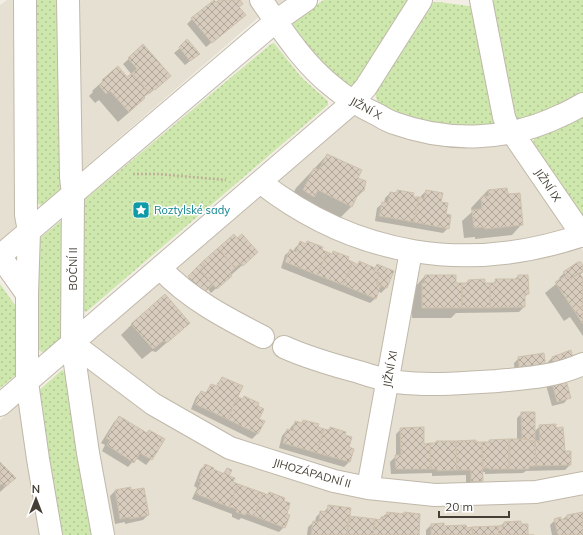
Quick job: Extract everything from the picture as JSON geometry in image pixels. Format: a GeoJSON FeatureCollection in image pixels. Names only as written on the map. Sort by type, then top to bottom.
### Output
{"type":"FeatureCollection","features":[{"type":"Feature","properties":{"kind":"street"},"geometry":{"type":"LineString","coordinates":[[24,0],[26,215],[29,231],[27,294],[28,382],[38,459],[51,535]]}},
{"type":"Feature","properties":{"kind":"street","name":"BOČNÍ II"},"geometry":{"type":"LineString","coordinates":[[68,0],[71,177],[73,194],[72,343],[88,453],[103,535]]}},
{"type":"Feature","properties":{"kind":"street","name":"JIŽNÍ X"},"geometry":{"type":"LineString","coordinates":[[260,0],[311,66],[330,85],[353,102],[393,123],[441,135],[474,137],[512,133],[546,123],[583,104]]}},
{"type":"Feature","properties":{"kind":"street"},"geometry":{"type":"LineString","coordinates":[[27,294],[0,256],[276,21],[306,0]]}},
{"type":"Feature","properties":{"kind":"street"},"geometry":{"type":"LineString","coordinates":[[0,405],[353,102],[366,87],[421,0]]}},
{"type":"Feature","properties":{"kind":"street","name":"JIŽNÍ IX"},"geometry":{"type":"LineString","coordinates":[[481,0],[506,125],[583,235]]}},
{"type":"Feature","properties":{"kind":"street"},"geometry":{"type":"LineString","coordinates":[[260,182],[305,213],[338,229],[387,246],[411,251],[445,255],[485,255],[519,252],[583,235]]}},
{"type":"Feature","properties":{"kind":"street","name":"JIŽNÍ XI"},"geometry":{"type":"LineString","coordinates":[[368,488],[411,251]]}},
{"type":"Feature","properties":{"kind":"street"},"geometry":{"type":"LineString","coordinates":[[160,268],[198,301],[263,337]]}},
{"type":"Feature","properties":{"kind":"street","name":"JIHOZÁPADNÍ II"},"geometry":{"type":"LineString","coordinates":[[72,343],[154,404],[230,448],[334,481],[368,488],[435,495],[536,492],[583,483]]}},
{"type":"Feature","properties":{"kind":"street"},"geometry":{"type":"LineString","coordinates":[[284,347],[304,356],[388,380],[424,384],[513,380],[558,374],[583,364]]}},
{"type":"Feature","properties":{"kind":"path"},"geometry":{"type":"LineString","coordinates":[[97,173],[158,174],[260,182]]}},
{"type":"Feature","properties":{"kind":"shaded area"},"geometry":{"type":"Polygon","coordinates":[[[7,0],[13,0],[17,226],[0,242],[0,5],[7,0]]]}},
{"type":"Feature","properties":{"kind":"shaded area"},"geometry":{"type":"Polygon","coordinates":[[[77,0],[285,0],[260,16],[80,172],[77,0]]]}},
{"type":"Feature","properties":{"kind":"shaded area"},"geometry":{"type":"Polygon","coordinates":[[[353,114],[510,142],[583,251],[583,535],[112,535],[85,380],[91,341],[353,114]]]}},
{"type":"Feature","properties":{"kind":"shaded area"},"geometry":{"type":"Polygon","coordinates":[[[21,402],[42,535],[0,535],[0,420],[21,402]]]}},
{"type":"Feature","properties":{"kind":"green space"},"geometry":{"type":"Polygon","coordinates":[[[30,0],[61,0],[67,186],[43,206],[35,202],[30,0]]]}},
{"type":"Feature","properties":{"kind":"green space"},"geometry":{"type":"Polygon","coordinates":[[[324,0],[414,0],[353,89],[318,61],[292,27],[295,19],[324,0]]]}},
{"type":"Feature","properties":{"kind":"green space"},"geometry":{"type":"Polygon","coordinates":[[[494,0],[583,0],[583,92],[566,103],[537,116],[517,123],[489,127],[459,127],[423,123],[397,114],[378,105],[375,93],[434,2],[476,7],[494,0]]]}},
{"type":"Feature","properties":{"kind":"green space"},"geometry":{"type":"Polygon","coordinates":[[[274,43],[302,78],[328,101],[328,105],[86,312],[83,310],[82,202],[274,43]]]}},
{"type":"Feature","properties":{"kind":"green space"},"geometry":{"type":"Polygon","coordinates":[[[583,113],[583,219],[533,147],[534,135],[583,113]]]}},
{"type":"Feature","properties":{"kind":"green space"},"geometry":{"type":"Polygon","coordinates":[[[62,220],[67,335],[45,355],[36,347],[34,243],[62,220]]]}},
{"type":"Feature","properties":{"kind":"green space"},"geometry":{"type":"Polygon","coordinates":[[[0,284],[15,305],[17,374],[0,388],[0,284]]]}},
{"type":"Feature","properties":{"kind":"green space"},"geometry":{"type":"Polygon","coordinates":[[[62,370],[68,374],[95,535],[59,535],[36,393],[62,370]]]}},
{"type":"Feature","properties":{"kind":"building"},"geometry":{"type":"Polygon","coordinates":[[[214,0],[216,2],[219,0],[240,0],[243,4],[239,7],[246,15],[212,43],[191,18],[214,0]]]}},
{"type":"Feature","properties":{"kind":"building"},"geometry":{"type":"Polygon","coordinates":[[[187,39],[200,54],[190,61],[179,47],[187,39]]]}},
{"type":"Feature","properties":{"kind":"building"},"geometry":{"type":"Polygon","coordinates":[[[143,44],[171,76],[155,90],[153,89],[149,93],[132,73],[137,69],[128,58],[143,44]]]}},
{"type":"Feature","properties":{"kind":"building"},"geometry":{"type":"Polygon","coordinates":[[[118,66],[127,77],[132,73],[149,93],[143,97],[145,98],[129,112],[110,91],[106,94],[99,85],[103,82],[102,80],[118,66]]]}},
{"type":"Feature","properties":{"kind":"building"},"geometry":{"type":"Polygon","coordinates":[[[327,154],[362,170],[358,178],[366,181],[364,191],[360,190],[352,207],[318,190],[314,197],[303,190],[314,168],[319,170],[327,154]]]}},
{"type":"Feature","properties":{"kind":"building"},"geometry":{"type":"Polygon","coordinates":[[[507,188],[508,194],[520,193],[523,225],[485,229],[485,227],[474,228],[472,210],[482,209],[481,197],[489,196],[488,190],[507,188]]]}},
{"type":"Feature","properties":{"kind":"building"},"geometry":{"type":"Polygon","coordinates":[[[397,190],[414,193],[413,197],[419,197],[414,222],[379,216],[382,202],[388,203],[390,192],[397,193],[397,190]]]}},
{"type":"Feature","properties":{"kind":"building"},"geometry":{"type":"Polygon","coordinates":[[[426,190],[443,193],[441,202],[448,203],[446,214],[451,215],[449,229],[414,222],[419,197],[424,199],[426,190]]]}},
{"type":"Feature","properties":{"kind":"building"},"geometry":{"type":"Polygon","coordinates":[[[234,234],[237,238],[242,234],[258,252],[243,266],[241,263],[235,268],[218,248],[234,234]]]}},
{"type":"Feature","properties":{"kind":"building"},"geometry":{"type":"Polygon","coordinates":[[[300,241],[306,244],[307,241],[323,247],[322,250],[327,252],[317,275],[285,262],[290,249],[296,252],[300,241]]]}},
{"type":"Feature","properties":{"kind":"building"},"geometry":{"type":"Polygon","coordinates":[[[218,248],[235,268],[230,273],[232,276],[217,289],[200,270],[205,266],[202,262],[218,248]]]}},
{"type":"Feature","properties":{"kind":"building"},"geometry":{"type":"Polygon","coordinates":[[[333,251],[349,257],[348,260],[353,262],[343,285],[317,275],[327,252],[332,254],[333,251]]]}},
{"type":"Feature","properties":{"kind":"building"},"geometry":{"type":"Polygon","coordinates":[[[359,261],[375,268],[374,271],[380,273],[376,284],[381,285],[376,299],[343,285],[353,262],[358,265],[359,261]]]}},
{"type":"Feature","properties":{"kind":"building"},"geometry":{"type":"Polygon","coordinates":[[[202,262],[205,266],[200,270],[213,285],[203,293],[188,276],[202,262]]]}},
{"type":"Feature","properties":{"kind":"building"},"geometry":{"type":"Polygon","coordinates":[[[578,262],[581,262],[583,271],[570,279],[563,272],[578,262]]]}},
{"type":"Feature","properties":{"kind":"building"},"geometry":{"type":"Polygon","coordinates":[[[377,264],[394,271],[387,288],[376,284],[380,273],[374,271],[377,264]]]}},
{"type":"Feature","properties":{"kind":"building"},"geometry":{"type":"Polygon","coordinates":[[[579,273],[583,278],[583,306],[575,312],[555,282],[567,275],[570,279],[579,273]]]}},
{"type":"Feature","properties":{"kind":"building"},"geometry":{"type":"Polygon","coordinates":[[[425,275],[456,275],[456,283],[462,283],[462,308],[422,308],[422,283],[425,283],[425,275]]]}},
{"type":"Feature","properties":{"kind":"building"},"geometry":{"type":"Polygon","coordinates":[[[518,275],[528,275],[529,294],[525,294],[525,307],[490,308],[490,283],[496,283],[495,279],[518,279],[518,275]]]}},
{"type":"Feature","properties":{"kind":"building"},"geometry":{"type":"Polygon","coordinates":[[[485,279],[485,283],[490,283],[490,308],[462,308],[462,283],[468,283],[468,280],[485,279]]]}},
{"type":"Feature","properties":{"kind":"building"},"geometry":{"type":"Polygon","coordinates":[[[165,294],[190,323],[168,342],[163,341],[153,349],[131,324],[165,294]]]}},
{"type":"Feature","properties":{"kind":"building"},"geometry":{"type":"Polygon","coordinates":[[[583,306],[583,324],[575,312],[583,306]]]}},
{"type":"Feature","properties":{"kind":"building"},"geometry":{"type":"Polygon","coordinates":[[[571,350],[574,363],[554,370],[552,357],[571,350]]]}},
{"type":"Feature","properties":{"kind":"building"},"geometry":{"type":"Polygon","coordinates":[[[544,353],[546,370],[520,374],[518,357],[544,353]]]}},
{"type":"Feature","properties":{"kind":"building"},"geometry":{"type":"Polygon","coordinates":[[[222,377],[243,386],[227,419],[195,404],[201,391],[206,393],[211,384],[217,386],[222,377]]]}},
{"type":"Feature","properties":{"kind":"building"},"geometry":{"type":"Polygon","coordinates":[[[565,377],[571,398],[557,402],[551,379],[565,377]]]}},
{"type":"Feature","properties":{"kind":"building"},"geometry":{"type":"Polygon","coordinates":[[[244,396],[259,403],[258,406],[264,409],[259,419],[265,421],[258,434],[227,419],[238,397],[243,399],[244,396]]]}},
{"type":"Feature","properties":{"kind":"building"},"geometry":{"type":"Polygon","coordinates":[[[521,412],[535,412],[535,441],[522,439],[521,412]]]}},
{"type":"Feature","properties":{"kind":"building"},"geometry":{"type":"Polygon","coordinates":[[[119,416],[147,433],[149,430],[165,439],[152,460],[140,453],[134,463],[107,445],[110,440],[106,438],[119,416]]]}},
{"type":"Feature","properties":{"kind":"building"},"geometry":{"type":"Polygon","coordinates":[[[303,420],[319,424],[318,427],[324,429],[317,453],[283,443],[287,429],[293,431],[295,421],[302,423],[303,420]]]}},
{"type":"Feature","properties":{"kind":"building"},"geometry":{"type":"Polygon","coordinates":[[[556,424],[556,428],[563,427],[565,451],[571,451],[571,465],[536,466],[535,441],[540,441],[539,425],[556,424]]]}},
{"type":"Feature","properties":{"kind":"building"},"geometry":{"type":"Polygon","coordinates":[[[330,427],[346,432],[345,435],[352,437],[349,447],[354,449],[350,462],[317,453],[324,429],[329,430],[330,427]]]}},
{"type":"Feature","properties":{"kind":"building"},"geometry":{"type":"Polygon","coordinates":[[[424,427],[424,444],[430,443],[431,469],[396,469],[395,455],[401,455],[400,428],[424,427]]]}},
{"type":"Feature","properties":{"kind":"building"},"geometry":{"type":"Polygon","coordinates":[[[509,439],[528,439],[528,441],[535,441],[536,466],[529,466],[529,469],[509,469],[509,439]]]}},
{"type":"Feature","properties":{"kind":"building"},"geometry":{"type":"Polygon","coordinates":[[[509,439],[509,469],[483,468],[482,442],[489,442],[489,440],[509,439]]]}},
{"type":"Feature","properties":{"kind":"building"},"geometry":{"type":"Polygon","coordinates":[[[476,440],[476,442],[482,442],[483,481],[471,482],[471,470],[457,470],[456,441],[476,440]]]}},
{"type":"Feature","properties":{"kind":"building"},"geometry":{"type":"Polygon","coordinates":[[[436,441],[456,441],[457,470],[437,471],[437,469],[431,469],[430,443],[436,443],[436,441]]]}},
{"type":"Feature","properties":{"kind":"building"},"geometry":{"type":"Polygon","coordinates":[[[0,462],[16,478],[5,487],[2,484],[0,485],[0,462]]]}},
{"type":"Feature","properties":{"kind":"building"},"geometry":{"type":"Polygon","coordinates":[[[205,464],[224,474],[227,468],[232,470],[229,476],[235,478],[233,482],[238,484],[229,507],[196,494],[201,482],[198,481],[205,464]]]}},
{"type":"Feature","properties":{"kind":"building"},"geometry":{"type":"Polygon","coordinates":[[[238,484],[263,493],[254,516],[236,512],[237,509],[229,507],[238,484]]]}},
{"type":"Feature","properties":{"kind":"building"},"geometry":{"type":"Polygon","coordinates":[[[131,487],[131,490],[144,488],[149,515],[130,519],[130,517],[120,519],[115,490],[131,487]]]}},
{"type":"Feature","properties":{"kind":"building"},"geometry":{"type":"Polygon","coordinates":[[[269,492],[285,498],[284,501],[290,503],[287,514],[290,515],[285,528],[254,516],[263,493],[268,495],[269,492]]]}},
{"type":"Feature","properties":{"kind":"building"},"geometry":{"type":"Polygon","coordinates":[[[328,505],[351,508],[347,535],[311,535],[313,521],[319,522],[320,511],[327,512],[328,505]]]}},
{"type":"Feature","properties":{"kind":"building"},"geometry":{"type":"Polygon","coordinates":[[[387,512],[420,514],[419,535],[373,535],[375,519],[380,520],[381,517],[386,517],[387,512]]]}},
{"type":"Feature","properties":{"kind":"building"},"geometry":{"type":"Polygon","coordinates":[[[583,512],[583,535],[558,535],[554,519],[561,517],[561,520],[567,519],[567,515],[583,512]]]}},
{"type":"Feature","properties":{"kind":"building"},"geometry":{"type":"Polygon","coordinates":[[[349,516],[375,519],[373,535],[347,535],[349,516]]]}},
{"type":"Feature","properties":{"kind":"building"},"geometry":{"type":"Polygon","coordinates":[[[521,521],[521,524],[528,524],[528,535],[499,535],[498,526],[504,525],[504,522],[521,521]]]}},
{"type":"Feature","properties":{"kind":"building"},"geometry":{"type":"Polygon","coordinates":[[[444,523],[444,526],[466,525],[467,528],[472,527],[473,535],[431,535],[431,524],[444,523]]]}},
{"type":"Feature","properties":{"kind":"building"},"geometry":{"type":"Polygon","coordinates":[[[498,526],[499,535],[473,535],[472,527],[498,526]]]}},
{"type":"Feature","properties":{"kind":"place","name":"Roztylské sady"},"geometry":{"type":"Point","coordinates":[141,210]}}]}
